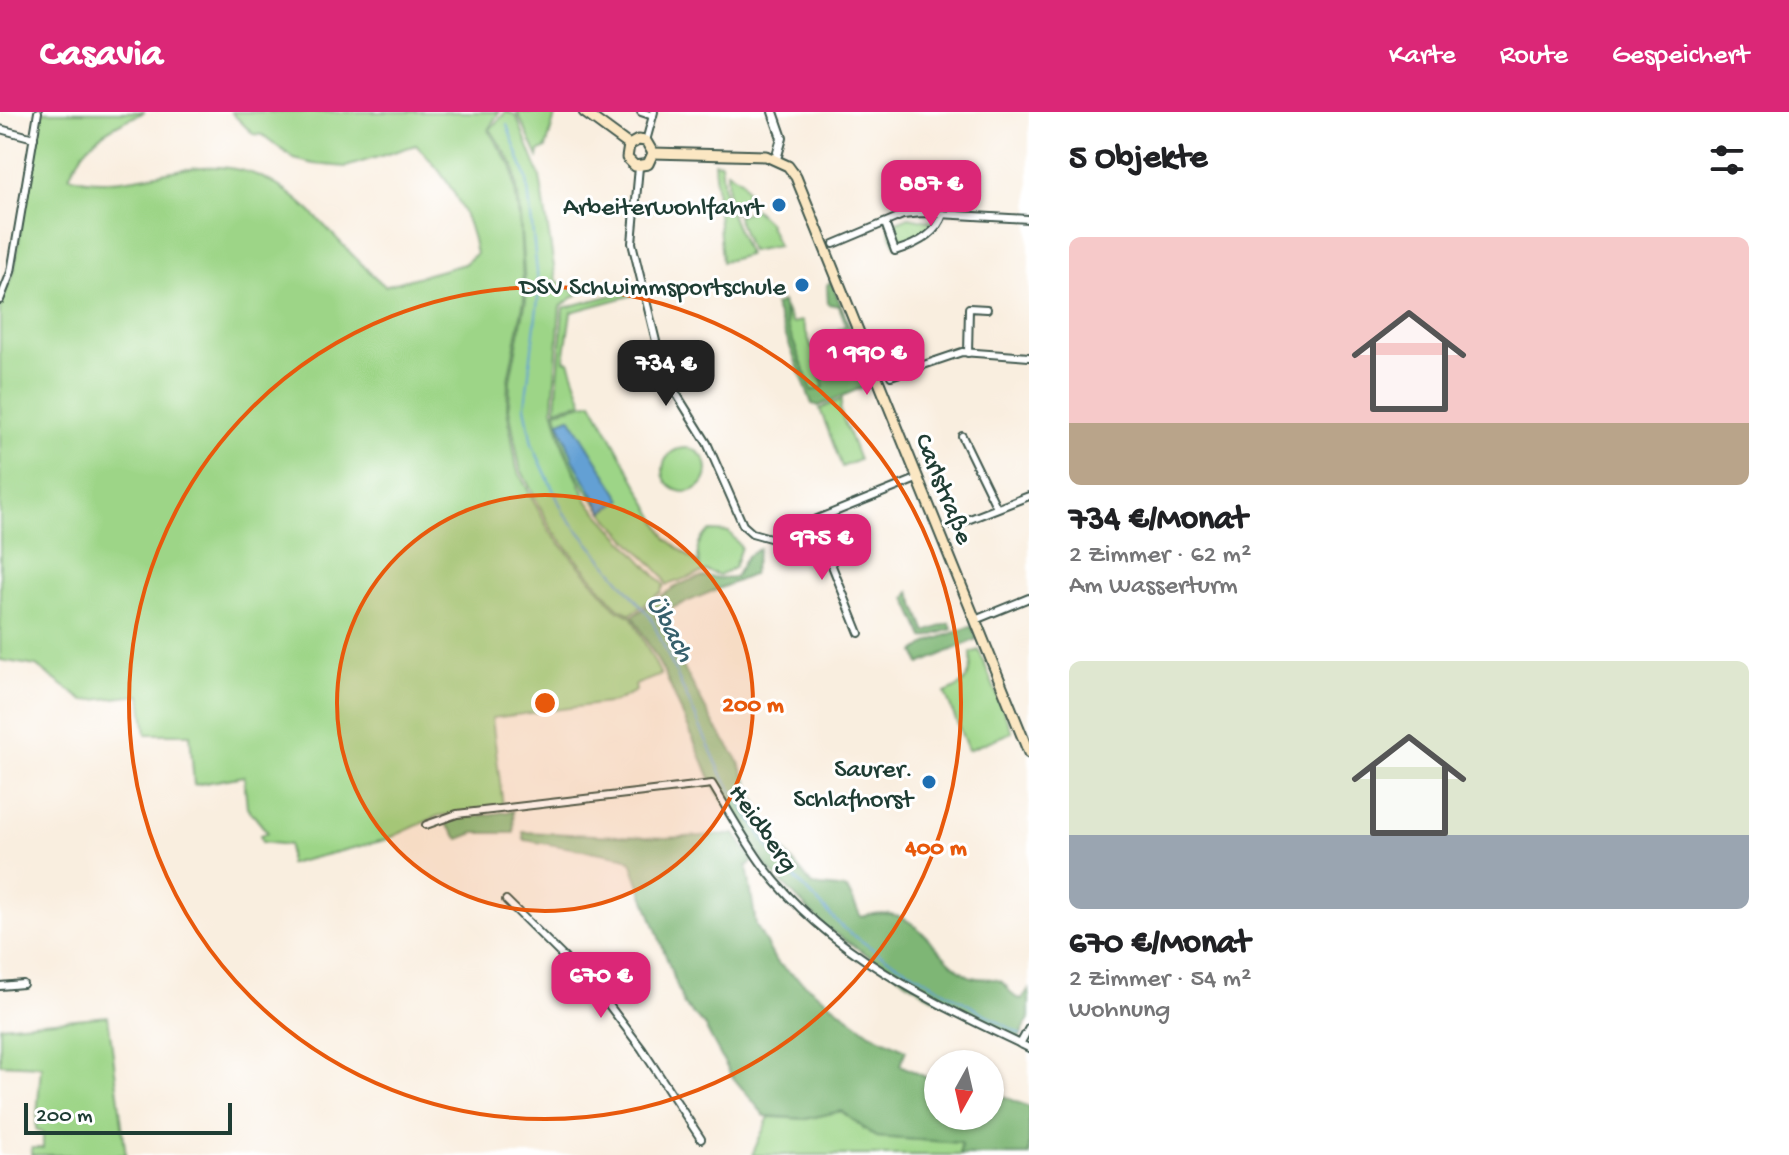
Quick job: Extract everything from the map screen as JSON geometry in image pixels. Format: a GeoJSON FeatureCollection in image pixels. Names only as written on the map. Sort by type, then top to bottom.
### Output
{"type":"FeatureCollection","features":[{"type":"Feature","properties":{"kind":"main road"},"geometry":{"type":"LineString","coordinates":[[584,112],[629,145]]}},
{"type":"Feature","properties":{"kind":"main road"},"geometry":{"type":"LineString","coordinates":[[638,140],[646,141],[653,153],[650,163],[639,167],[627,158],[629,145],[638,140]]}},
{"type":"Feature","properties":{"kind":"main road"},"geometry":{"type":"LineString","coordinates":[[653,153],[723,153],[776,159]]}},
{"type":"Feature","properties":{"kind":"main road","name":"Carlstraße"},"geometry":{"type":"LineString","coordinates":[[776,159],[796,177],[1029,753]]}},
{"type":"Feature","properties":{"kind":"street"},"geometry":{"type":"LineString","coordinates":[[0,300],[11,272],[38,112]]}},
{"type":"Feature","properties":{"kind":"street"},"geometry":{"type":"LineString","coordinates":[[641,112],[653,114],[646,141]]}},
{"type":"Feature","properties":{"kind":"street"},"geometry":{"type":"LineString","coordinates":[[773,112],[782,138],[776,159]]}},
{"type":"Feature","properties":{"kind":"street"},"geometry":{"type":"LineString","coordinates":[[0,129],[34,138]]}},
{"type":"Feature","properties":{"kind":"street"},"geometry":{"type":"LineString","coordinates":[[639,167],[632,243],[637,274],[670,387],[707,443],[739,518],[752,533],[770,538],[919,478]]}},
{"type":"Feature","properties":{"kind":"street"},"geometry":{"type":"LineString","coordinates":[[885,223],[895,251],[923,239],[938,225],[943,214]]}},
{"type":"Feature","properties":{"kind":"street"},"geometry":{"type":"LineString","coordinates":[[834,244],[903,215],[1029,219]]}},
{"type":"Feature","properties":{"kind":"street"},"geometry":{"type":"LineString","coordinates":[[968,353],[969,308],[987,309]]}},
{"type":"Feature","properties":{"kind":"street"},"geometry":{"type":"LineString","coordinates":[[891,376],[941,357],[968,353],[1029,357]]}},
{"type":"Feature","properties":{"kind":"street"},"geometry":{"type":"LineString","coordinates":[[962,436],[997,508]]}},
{"type":"Feature","properties":{"kind":"street"},"geometry":{"type":"LineString","coordinates":[[952,526],[1029,496]]}},
{"type":"Feature","properties":{"kind":"street"},"geometry":{"type":"LineString","coordinates":[[814,521],[859,633]]}},
{"type":"Feature","properties":{"kind":"street"},"geometry":{"type":"LineString","coordinates":[[975,620],[1029,598]]}},
{"type":"Feature","properties":{"kind":"street","name":"Heidberg"},"geometry":{"type":"LineString","coordinates":[[426,825],[457,814],[712,784],[765,868],[816,922],[925,996],[1029,1048]]}},
{"type":"Feature","properties":{"kind":"street"},"geometry":{"type":"LineString","coordinates":[[506,900],[599,992],[642,1049],[701,1139]]}},
{"type":"Feature","properties":{"kind":"street"},"geometry":{"type":"LineString","coordinates":[[0,986],[23,984]]}},
{"type":"Feature","properties":{"kind":"street"},"geometry":{"type":"LineString","coordinates":[[1020,1044],[1029,1028]]}},
{"type":"Feature","properties":{"kind":"green space"},"geometry":{"type":"Polygon","coordinates":[[[40,112],[145,112],[120,123],[91,143],[69,176],[110,181],[214,167],[245,171],[272,182],[295,198],[385,286],[464,264],[476,254],[468,223],[455,195],[427,157],[416,145],[346,167],[314,164],[294,159],[263,135],[253,134],[231,112],[499,112],[488,130],[512,167],[520,227],[524,300],[508,380],[507,409],[517,469],[550,532],[617,610],[631,616],[661,675],[635,685],[636,691],[615,702],[492,718],[503,806],[438,816],[385,840],[289,864],[289,845],[262,842],[260,835],[268,833],[247,807],[244,776],[194,785],[190,734],[146,734],[141,695],[84,701],[36,666],[0,660],[0,305],[14,271],[40,112]]]}},
{"type":"Feature","properties":{"kind":"green space"},"geometry":{"type":"Polygon","coordinates":[[[506,112],[516,115],[540,177],[556,280],[578,294],[560,307],[553,408],[563,447],[588,502],[664,585],[661,592],[631,614],[618,608],[552,530],[520,468],[509,409],[510,380],[526,300],[519,204],[514,166],[490,129],[506,112]]]}},
{"type":"Feature","properties":{"kind":"green space"},"geometry":{"type":"Polygon","coordinates":[[[517,112],[552,112],[555,116],[546,148],[539,152],[538,157],[517,112]]]}},
{"type":"Feature","properties":{"kind":"green space"},"geometry":{"type":"Polygon","coordinates":[[[714,162],[721,163],[725,199],[748,255],[722,262],[714,162]]]}},
{"type":"Feature","properties":{"kind":"green space"},"geometry":{"type":"Polygon","coordinates":[[[727,171],[742,181],[747,192],[740,210],[735,213],[728,199],[727,171]]]}},
{"type":"Feature","properties":{"kind":"green space"},"geometry":{"type":"Polygon","coordinates":[[[754,209],[768,222],[778,246],[750,251],[737,216],[754,209]]]}},
{"type":"Feature","properties":{"kind":"green space"},"geometry":{"type":"Polygon","coordinates":[[[909,217],[934,222],[923,235],[896,246],[889,230],[896,227],[894,223],[909,217]]]}},
{"type":"Feature","properties":{"kind":"green space"},"geometry":{"type":"Polygon","coordinates":[[[831,281],[873,383],[819,406],[812,404],[774,305],[782,302],[787,326],[812,391],[824,387],[815,362],[823,351],[832,371],[850,359],[824,344],[828,341],[827,336],[846,325],[839,306],[828,304],[827,285],[831,281]]]}},
{"type":"Feature","properties":{"kind":"green space"},"geometry":{"type":"Polygon","coordinates":[[[632,290],[633,295],[571,312],[564,360],[569,361],[583,402],[556,409],[563,308],[632,290]]]}},
{"type":"Feature","properties":{"kind":"green space"},"geometry":{"type":"Polygon","coordinates":[[[785,308],[792,323],[802,321],[812,348],[824,344],[851,359],[831,371],[826,355],[819,354],[815,363],[824,387],[813,391],[787,326],[785,308]]]}},
{"type":"Feature","properties":{"kind":"green space"},"geometry":{"type":"Polygon","coordinates":[[[842,399],[840,411],[859,460],[842,467],[820,409],[842,399]]]}},
{"type":"Feature","properties":{"kind":"green space"},"geometry":{"type":"Polygon","coordinates":[[[592,402],[667,539],[700,565],[698,550],[702,538],[711,531],[729,532],[741,547],[734,568],[720,575],[706,571],[667,585],[662,575],[603,512],[621,500],[569,417],[559,422],[574,460],[602,511],[582,483],[562,438],[556,411],[592,402]]]}},
{"type":"Feature","properties":{"kind":"green space"},"geometry":{"type":"Polygon","coordinates":[[[685,448],[700,455],[707,470],[700,485],[685,492],[670,485],[663,470],[670,455],[685,448]]]}},
{"type":"Feature","properties":{"kind":"green space"},"geometry":{"type":"Polygon","coordinates":[[[759,549],[752,575],[655,615],[715,726],[737,758],[771,835],[812,885],[847,889],[861,917],[880,913],[896,915],[909,922],[969,976],[1000,981],[1017,998],[1022,999],[1029,990],[1029,1018],[1018,1041],[926,994],[824,926],[767,867],[714,787],[665,674],[633,616],[692,579],[735,577],[747,556],[759,549]]]}},
{"type":"Feature","properties":{"kind":"green space"},"geometry":{"type":"Polygon","coordinates":[[[910,592],[926,632],[950,623],[952,629],[924,638],[906,598],[910,592]]]}},
{"type":"Feature","properties":{"kind":"green space"},"geometry":{"type":"Polygon","coordinates":[[[972,626],[977,639],[920,664],[915,652],[931,641],[972,626]]]}},
{"type":"Feature","properties":{"kind":"green space"},"geometry":{"type":"Polygon","coordinates":[[[979,650],[1012,732],[968,750],[945,693],[967,678],[971,653],[979,650]]]}},
{"type":"Feature","properties":{"kind":"green space"},"geometry":{"type":"Polygon","coordinates":[[[513,811],[514,833],[474,833],[459,839],[443,821],[513,811]]]}},
{"type":"Feature","properties":{"kind":"green space"},"geometry":{"type":"Polygon","coordinates":[[[523,832],[666,838],[735,834],[753,861],[747,866],[756,925],[776,962],[870,1033],[906,1050],[900,1065],[924,1076],[924,1130],[1004,1130],[1004,1097],[1029,1107],[1029,1155],[960,1155],[961,1143],[876,1137],[841,1111],[806,1119],[765,1116],[731,1075],[704,1025],[684,1005],[631,862],[624,857],[524,840],[523,832]]]}},
{"type":"Feature","properties":{"kind":"green space"},"geometry":{"type":"Polygon","coordinates":[[[108,1016],[126,1155],[31,1155],[32,1148],[43,1148],[43,1133],[36,1129],[41,1066],[0,1064],[0,1026],[108,1016]]]}},
{"type":"Feature","properties":{"kind":"green space"},"geometry":{"type":"Polygon","coordinates":[[[841,1111],[876,1137],[962,1143],[960,1155],[752,1155],[769,1117],[806,1119],[841,1111]]]}},
{"type":"Feature","properties":{"kind":"water"},"geometry":{"type":"Polygon","coordinates":[[[570,417],[622,500],[603,512],[574,461],[559,421],[570,417]]]}},
{"type":"Feature","properties":{"kind":"waterway","name":"Übach"},"geometry":{"type":"LineString","coordinates":[[507,125],[527,179],[539,291],[525,406],[532,444],[564,513],[651,618],[722,775],[775,857],[843,928],[880,954],[1020,1034]]}},
{"type":"Feature","properties":{"kind":"place","name":"Arbeiterwohlfahrt"},"geometry":{"type":"Point","coordinates":[779,205]}},
{"type":"Feature","properties":{"kind":"place","name":"DSV Schwimmsportschule"},"geometry":{"type":"Point","coordinates":[802,285]}},
{"type":"Feature","properties":{"kind":"place","name":"Saurer. Schlafhorst"},"geometry":{"type":"Point","coordinates":[929,782]}}]}
